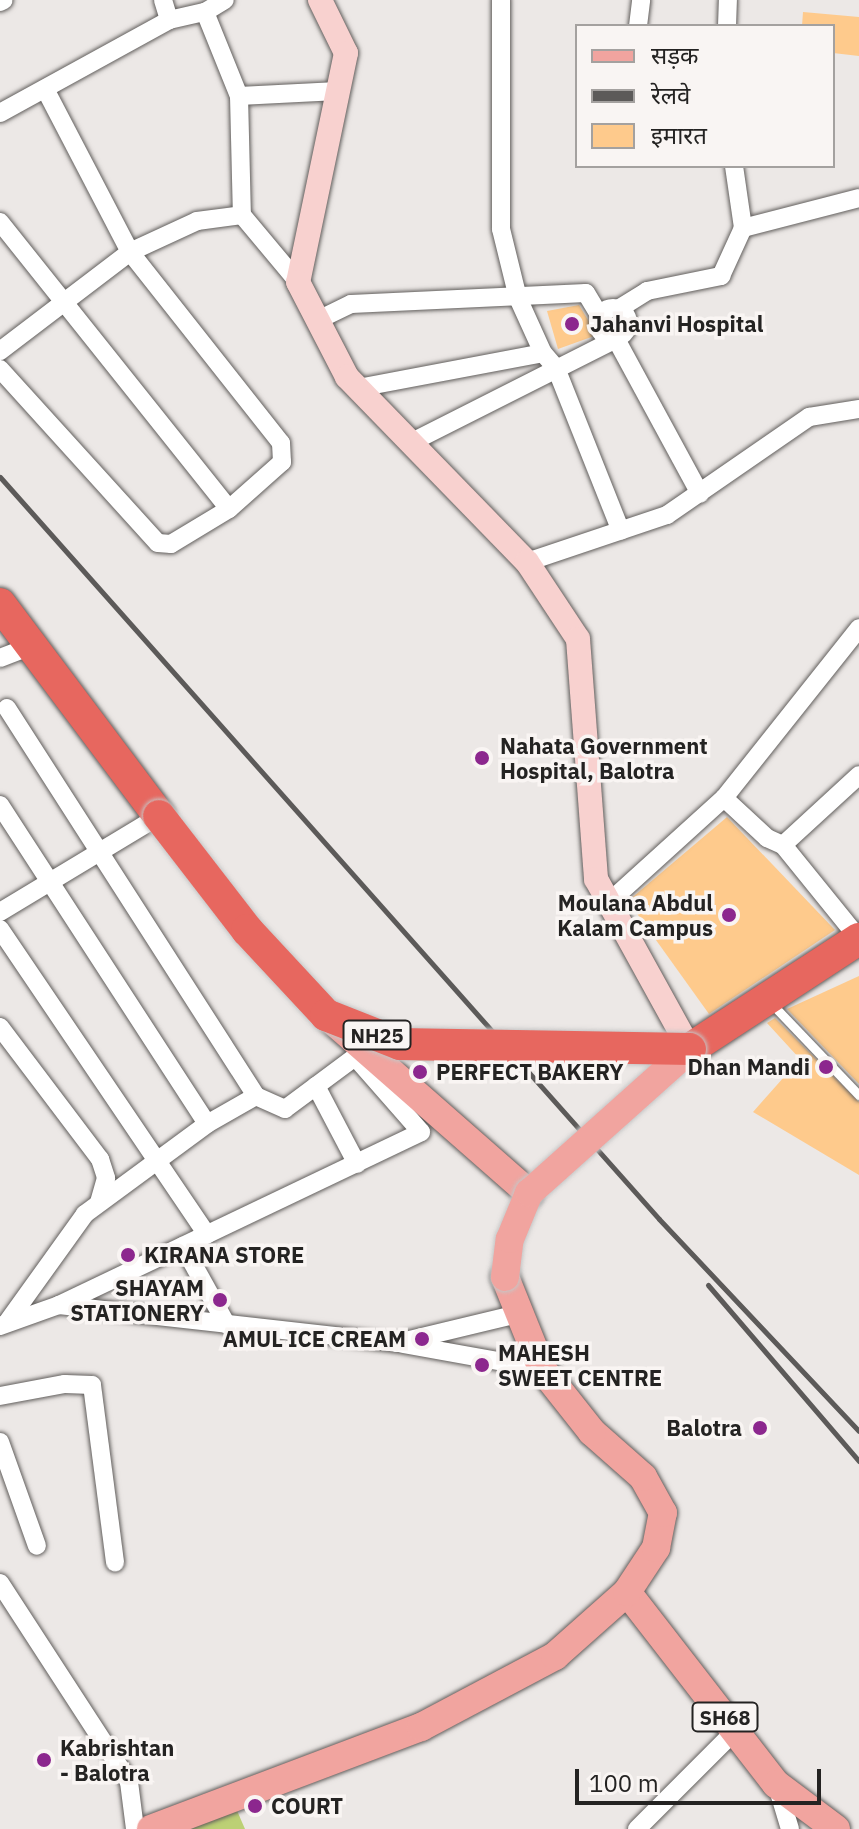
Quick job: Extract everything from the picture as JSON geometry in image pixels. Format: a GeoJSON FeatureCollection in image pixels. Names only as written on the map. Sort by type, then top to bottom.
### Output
{"type":"FeatureCollection","features":[{"type":"Feature","properties":{"kind":"highway","name":"NH25"},"geometry":{"type":"LineString","coordinates":[[0,604],[14,652],[159,816],[247,930],[326,1015],[400,1044],[690,1049]]}},
{"type":"Feature","properties":{"kind":"highway"},"geometry":{"type":"LineString","coordinates":[[690,1049],[765,996],[859,939]]}},
{"type":"Feature","properties":{"kind":"main road"},"geometry":{"type":"LineString","coordinates":[[326,1015],[529,1193]]}},
{"type":"Feature","properties":{"kind":"main road"},"geometry":{"type":"LineString","coordinates":[[151,1829],[185,1823],[212,1808],[421,1727],[555,1656],[627,1592],[656,1548],[663,1513],[643,1477],[592,1432],[542,1369],[505,1277],[510,1239],[529,1193],[690,1049]]}},
{"type":"Feature","properties":{"kind":"main road","name":"SH68"},"geometry":{"type":"LineString","coordinates":[[627,1592],[776,1784],[836,1829]]}},
{"type":"Feature","properties":{"kind":"street"},"geometry":{"type":"LineString","coordinates":[[163,0],[169,20]]}},
{"type":"Feature","properties":{"kind":"street"},"geometry":{"type":"LineString","coordinates":[[0,113],[169,20],[205,12],[225,0]]}},
{"type":"Feature","properties":{"kind":"street"},"geometry":{"type":"LineString","coordinates":[[298,282],[346,53],[320,0]]}},
{"type":"Feature","properties":{"kind":"street"},"geometry":{"type":"LineString","coordinates":[[501,0],[497,174],[501,229],[518,298],[543,353],[556,368],[621,531]]}},
{"type":"Feature","properties":{"kind":"street"},"geometry":{"type":"LineString","coordinates":[[638,24],[641,0]]}},
{"type":"Feature","properties":{"kind":"street"},"geometry":{"type":"LineString","coordinates":[[727,24],[728,0]]}},
{"type":"Feature","properties":{"kind":"street"},"geometry":{"type":"LineString","coordinates":[[205,12],[239,96],[242,215],[298,282],[320,319],[347,377],[527,562],[578,639],[596,879],[607,904],[690,1049]]}},
{"type":"Feature","properties":{"kind":"street"},"geometry":{"type":"LineString","coordinates":[[0,369],[158,543],[171,544],[229,509],[282,462],[281,443],[130,252],[45,89]]}},
{"type":"Feature","properties":{"kind":"street"},"geometry":{"type":"LineString","coordinates":[[239,96],[338,91]]}},
{"type":"Feature","properties":{"kind":"street"},"geometry":{"type":"LineString","coordinates":[[601,318],[611,308],[620,308],[647,291],[721,276],[743,228],[734,168]]}},
{"type":"Feature","properties":{"kind":"street"},"geometry":{"type":"LineString","coordinates":[[743,228],[859,195]]}},
{"type":"Feature","properties":{"kind":"street"},"geometry":{"type":"LineString","coordinates":[[0,351],[130,252],[197,221],[242,215]]}},
{"type":"Feature","properties":{"kind":"street"},"geometry":{"type":"LineString","coordinates":[[0,222],[229,509]]}},
{"type":"Feature","properties":{"kind":"street"},"geometry":{"type":"LineString","coordinates":[[320,319],[351,304],[586,293],[601,318],[603,337],[616,339]]}},
{"type":"Feature","properties":{"kind":"street"},"geometry":{"type":"LineString","coordinates":[[410,443],[616,339],[627,316],[620,308]]}},
{"type":"Feature","properties":{"kind":"street"},"geometry":{"type":"LineString","coordinates":[[616,339],[700,494]]}},
{"type":"Feature","properties":{"kind":"street"},"geometry":{"type":"LineString","coordinates":[[358,388],[543,353]]}},
{"type":"Feature","properties":{"kind":"street"},"geometry":{"type":"LineString","coordinates":[[527,562],[667,515],[809,417],[859,409]]}},
{"type":"Feature","properties":{"kind":"street"},"geometry":{"type":"LineString","coordinates":[[607,904],[724,798],[859,628]]}},
{"type":"Feature","properties":{"kind":"street"},"geometry":{"type":"LineString","coordinates":[[4,1323],[59,1305],[421,1132],[355,1057],[285,1109],[256,1096],[105,853],[7,708]]}},
{"type":"Feature","properties":{"kind":"street"},"geometry":{"type":"LineString","coordinates":[[783,845],[859,775]]}},
{"type":"Feature","properties":{"kind":"street"},"geometry":{"type":"LineString","coordinates":[[724,798],[767,838],[783,845],[859,939]]}},
{"type":"Feature","properties":{"kind":"street"},"geometry":{"type":"LineString","coordinates":[[0,805],[207,1124]]}},
{"type":"Feature","properties":{"kind":"street"},"geometry":{"type":"LineString","coordinates":[[0,912],[105,853],[159,816]]}},
{"type":"Feature","properties":{"kind":"street"},"geometry":{"type":"LineString","coordinates":[[0,929],[207,1235]]}},
{"type":"Feature","properties":{"kind":"street"},"geometry":{"type":"LineString","coordinates":[[0,1027],[100,1159],[106,1178],[99,1203]]}},
{"type":"Feature","properties":{"kind":"street"},"geometry":{"type":"LineString","coordinates":[[316,1086],[357,1164]]}},
{"type":"Feature","properties":{"kind":"street"},"geometry":{"type":"LineString","coordinates":[[4,1323],[53,1253],[99,1203],[207,1124],[256,1096]]}},
{"type":"Feature","properties":{"kind":"street"},"geometry":{"type":"LineString","coordinates":[[183,1246],[227,1325]]}},
{"type":"Feature","properties":{"kind":"street"},"geometry":{"type":"LineString","coordinates":[[59,1305],[397,1343],[542,1369]]}},
{"type":"Feature","properties":{"kind":"street"},"geometry":{"type":"LineString","coordinates":[[397,1343],[518,1314]]}},
{"type":"Feature","properties":{"kind":"street"},"geometry":{"type":"LineString","coordinates":[[0,1396],[65,1384],[92,1385],[115,1563]]}},
{"type":"Feature","properties":{"kind":"street"},"geometry":{"type":"LineString","coordinates":[[0,1442],[37,1546]]}},
{"type":"Feature","properties":{"kind":"street"},"geometry":{"type":"LineString","coordinates":[[0,1583],[129,1782],[135,1829]]}},
{"type":"Feature","properties":{"kind":"street"},"geometry":{"type":"LineString","coordinates":[[637,1829],[735,1731]]}},
{"type":"Feature","properties":{"kind":"street"},"geometry":{"type":"LineString","coordinates":[[776,1784],[790,1829]]}},
{"type":"Feature","properties":{"kind":"lane"},"geometry":{"type":"LineString","coordinates":[[765,996],[859,1095]]}},
{"type":"Feature","properties":{"kind":"green space"},"geometry":{"type":"Polygon","coordinates":[[[235,1806],[245,1829],[192,1829],[189,1821],[235,1806]]]}},
{"type":"Feature","properties":{"kind":"building"},"geometry":{"type":"Polygon","coordinates":[[[803,12],[859,17],[859,56],[835,53],[835,24],[802,24],[803,12]]]}},
{"type":"Feature","properties":{"kind":"building"},"geometry":{"type":"Polygon","coordinates":[[[579,305],[597,335],[558,349],[547,311],[579,305]]]}},
{"type":"Feature","properties":{"kind":"building","name":"Moulana Abdul Kalam Campus"},"geometry":{"type":"Polygon","coordinates":[[[727,817],[835,930],[709,1014],[628,901],[727,817]]]}},
{"type":"Feature","properties":{"kind":"building"},"geometry":{"type":"Polygon","coordinates":[[[859,976],[859,1084],[787,1009],[859,976]]]}},
{"type":"Feature","properties":{"kind":"building"},"geometry":{"type":"Polygon","coordinates":[[[775,1018],[859,1102],[859,1175],[753,1112],[800,1059],[767,1023],[775,1018]]]}},
{"type":"Feature","properties":{"kind":"railway"},"geometry":{"type":"LineString","coordinates":[[0,477],[659,1219],[859,1431]]}},
{"type":"Feature","properties":{"kind":"railway"},"geometry":{"type":"LineString","coordinates":[[708,1285],[859,1461]]}},
{"type":"Feature","properties":{"kind":"place","name":"Jahanvi Hospital"},"geometry":{"type":"Point","coordinates":[572,324]}},
{"type":"Feature","properties":{"kind":"place","name":"Nahata Government Hospital, Balotra"},"geometry":{"type":"Point","coordinates":[482,758]}},
{"type":"Feature","properties":{"kind":"place","name":"Moulana Abdul Kalam Campus"},"geometry":{"type":"Point","coordinates":[729,915]}},
{"type":"Feature","properties":{"kind":"place","name":"Dhan Mandi"},"geometry":{"type":"Point","coordinates":[826,1067]}},
{"type":"Feature","properties":{"kind":"place","name":"PERFECT BAKERY"},"geometry":{"type":"Point","coordinates":[420,1072]}},
{"type":"Feature","properties":{"kind":"place","name":"KIRANA STORE"},"geometry":{"type":"Point","coordinates":[128,1255]}},
{"type":"Feature","properties":{"kind":"place","name":"SHAYAM STATIONERY"},"geometry":{"type":"Point","coordinates":[220,1300]}},
{"type":"Feature","properties":{"kind":"place","name":"AMUL ICE CREAM"},"geometry":{"type":"Point","coordinates":[422,1339]}},
{"type":"Feature","properties":{"kind":"place","name":"MAHESH SWEET CENTRE"},"geometry":{"type":"Point","coordinates":[482,1365]}},
{"type":"Feature","properties":{"kind":"place","name":"Balotra"},"geometry":{"type":"Point","coordinates":[760,1428]}},
{"type":"Feature","properties":{"kind":"place","name":"Kabrishtan - Balotra"},"geometry":{"type":"Point","coordinates":[44,1760]}},
{"type":"Feature","properties":{"kind":"place","name":"COURT"},"geometry":{"type":"Point","coordinates":[255,1806]}}]}
